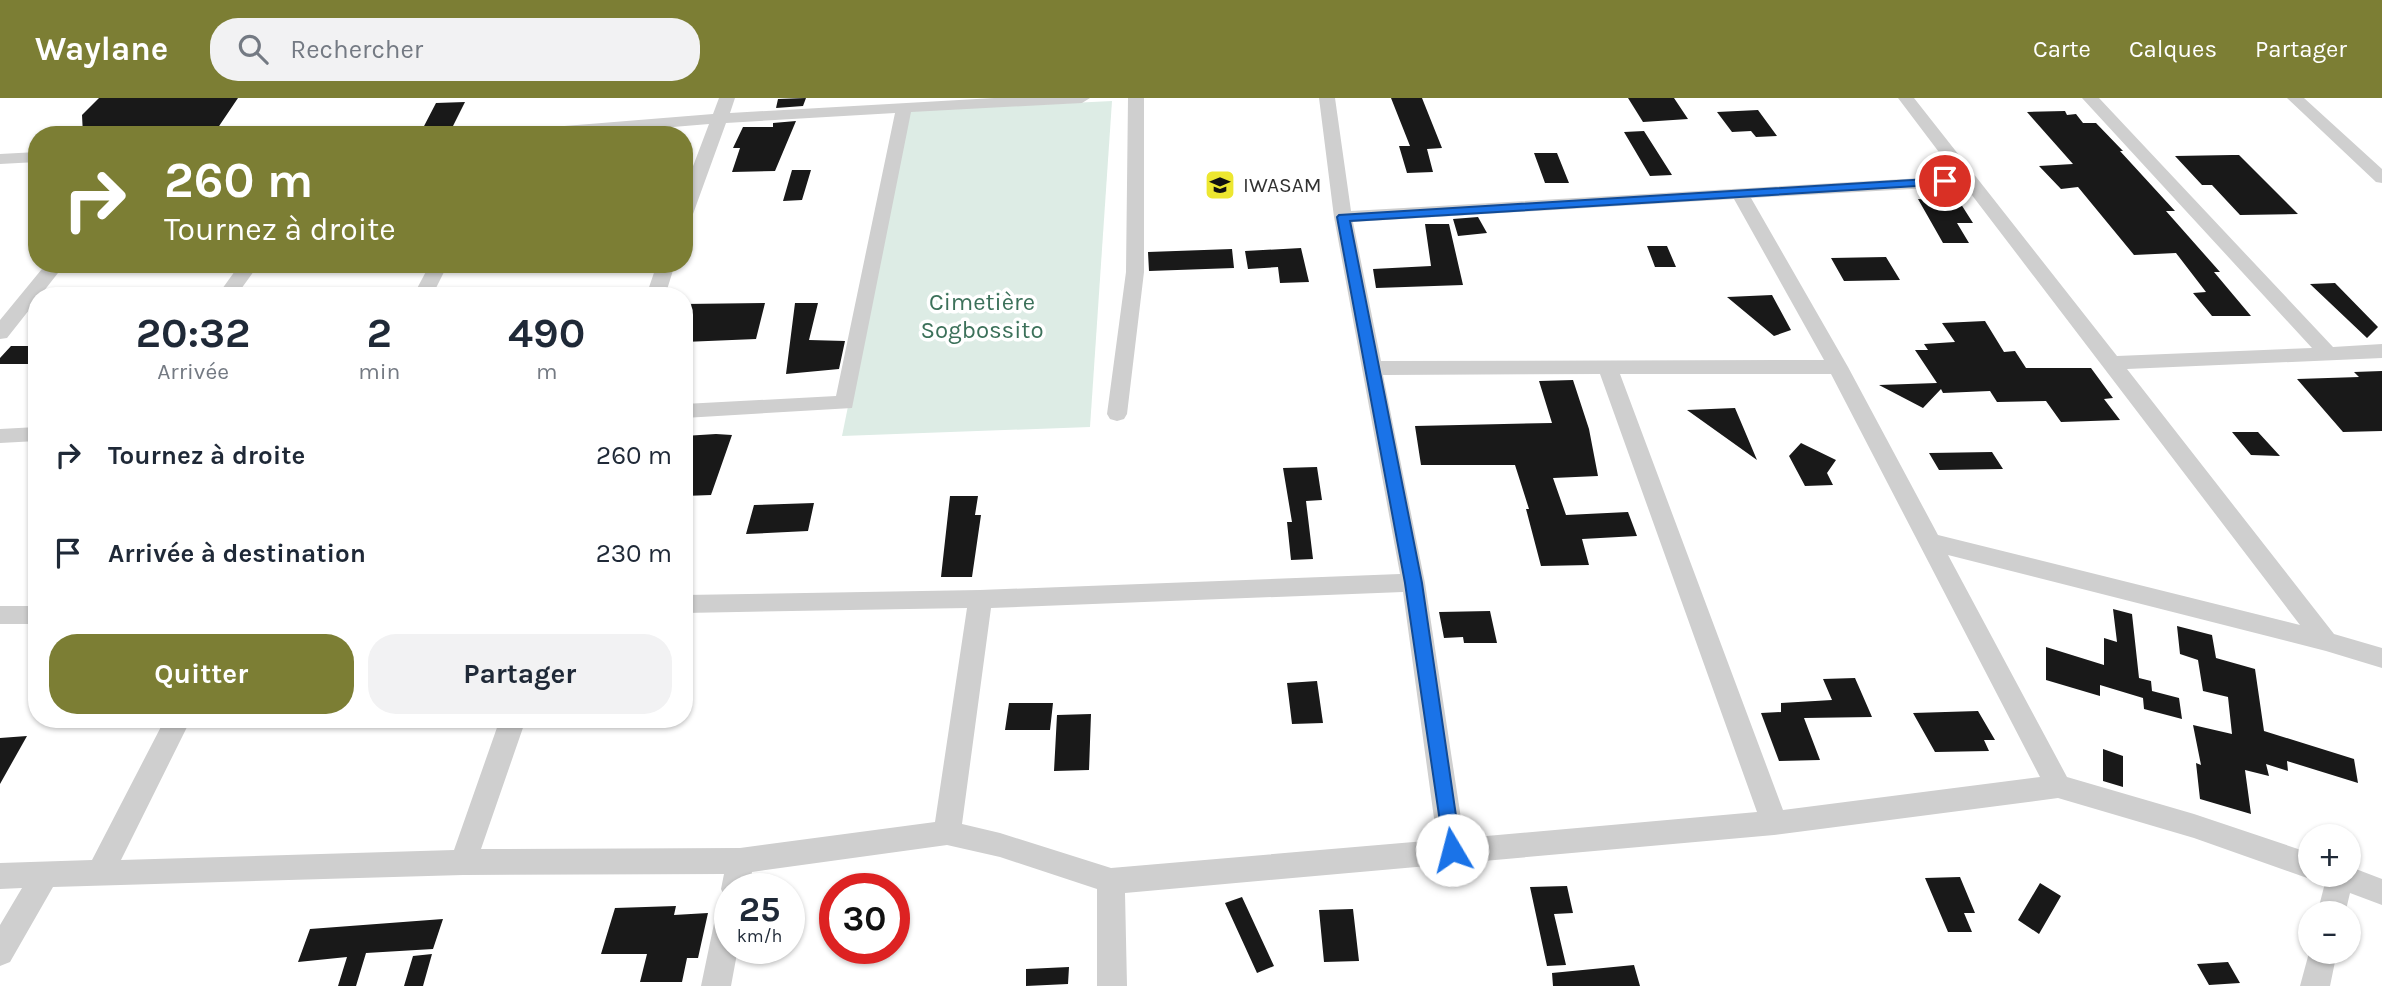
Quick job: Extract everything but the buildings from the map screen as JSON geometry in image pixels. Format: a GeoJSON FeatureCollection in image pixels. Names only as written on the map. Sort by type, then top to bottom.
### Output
{"type":"FeatureCollection","features":[{"type":"Feature","properties":{"kind":"street"},"geometry":{"type":"LineString","coordinates":[[693,190],[727,98]]}},
{"type":"Feature","properties":{"kind":"street"},"geometry":{"type":"LineString","coordinates":[[623,126],[719,118],[1082,98]]}},
{"type":"Feature","properties":{"kind":"street"},"geometry":{"type":"LineString","coordinates":[[1117,414],[1135,272],[1136,98]]}},
{"type":"Feature","properties":{"kind":"street"},"geometry":{"type":"LineString","coordinates":[[1327,98],[1343,217],[1413,583],[1452,850]]}},
{"type":"Feature","properties":{"kind":"street"},"geometry":{"type":"LineString","coordinates":[[1906,98],[2326,641]]}},
{"type":"Feature","properties":{"kind":"street"},"geometry":{"type":"LineString","coordinates":[[2090,98],[2328,354]]}},
{"type":"Feature","properties":{"kind":"street"},"geometry":{"type":"LineString","coordinates":[[2295,98],[2382,177]]}},
{"type":"Feature","properties":{"kind":"street"},"geometry":{"type":"LineString","coordinates":[[693,411],[845,403],[904,107]]}},
{"type":"Feature","properties":{"kind":"street"},"geometry":{"type":"LineString","coordinates":[[0,159],[28,157]]}},
{"type":"Feature","properties":{"kind":"street"},"geometry":{"type":"LineString","coordinates":[[1343,217],[1970,180]]}},
{"type":"Feature","properties":{"kind":"street"},"geometry":{"type":"LineString","coordinates":[[1739,193],[1838,368],[2058,786]]}},
{"type":"Feature","properties":{"kind":"street"},"geometry":{"type":"LineString","coordinates":[[37,287],[49,273]]}},
{"type":"Feature","properties":{"kind":"street"},"geometry":{"type":"LineString","coordinates":[[0,333],[28,298]]}},
{"type":"Feature","properties":{"kind":"street"},"geometry":{"type":"LineString","coordinates":[[2112,363],[2382,351]]}},
{"type":"Feature","properties":{"kind":"street"},"geometry":{"type":"LineString","coordinates":[[1374,368],[1838,368]]}},
{"type":"Feature","properties":{"kind":"street"},"geometry":{"type":"LineString","coordinates":[[1608,368],[1774,823]]}},
{"type":"Feature","properties":{"kind":"street"},"geometry":{"type":"LineString","coordinates":[[0,436],[28,434]]}},
{"type":"Feature","properties":{"kind":"street"},"geometry":{"type":"LineString","coordinates":[[1931,542],[2326,641],[2382,658]]}},
{"type":"Feature","properties":{"kind":"street"},"geometry":{"type":"LineString","coordinates":[[693,604],[980,599],[1413,583]]}},
{"type":"Feature","properties":{"kind":"street"},"geometry":{"type":"LineString","coordinates":[[947,834],[980,599]]}},
{"type":"Feature","properties":{"kind":"street"},"geometry":{"type":"LineString","coordinates":[[0,615],[28,615]]}},
{"type":"Feature","properties":{"kind":"street"},"geometry":{"type":"LineString","coordinates":[[99,875],[173,728]]}},
{"type":"Feature","properties":{"kind":"street"},"geometry":{"type":"LineString","coordinates":[[463,862],[510,728]]}},
{"type":"Feature","properties":{"kind":"street"},"geometry":{"type":"LineString","coordinates":[[0,876],[463,862],[740,861],[947,834],[1000,845],[1111,881],[1774,823],[2058,786],[2194,826],[2298,862]]}},
{"type":"Feature","properties":{"kind":"street"},"geometry":{"type":"LineString","coordinates":[[738,873],[740,861]]}},
{"type":"Feature","properties":{"kind":"street"},"geometry":{"type":"LineString","coordinates":[[0,952],[45,875]]}},
{"type":"Feature","properties":{"kind":"street"},"geometry":{"type":"LineString","coordinates":[[1111,881],[1112,986]]}},
{"type":"Feature","properties":{"kind":"street"},"geometry":{"type":"LineString","coordinates":[[2361,884],[2382,892]]}},
{"type":"Feature","properties":{"kind":"street"},"geometry":{"type":"LineString","coordinates":[[716,986],[720,964]]}},
{"type":"Feature","properties":{"kind":"street"},"geometry":{"type":"LineString","coordinates":[[2315,986],[2320,964]]}},
{"type":"Feature","properties":{"kind":"green space","name":"Cimetière Sogbossito"},"geometry":{"type":"Polygon","coordinates":[[[1112,101],[1090,427],[842,436],[908,111],[1112,101]]]}},
{"type":"Feature","properties":{"kind":"place","name":"IWASAM"},"geometry":{"type":"Point","coordinates":[1220,185]}},
{"type":"Feature","properties":{"kind":"route"},"geometry":{"type":"LineString","coordinates":[[1452,850],[1413,583],[1343,217],[1945,181]]}}]}
